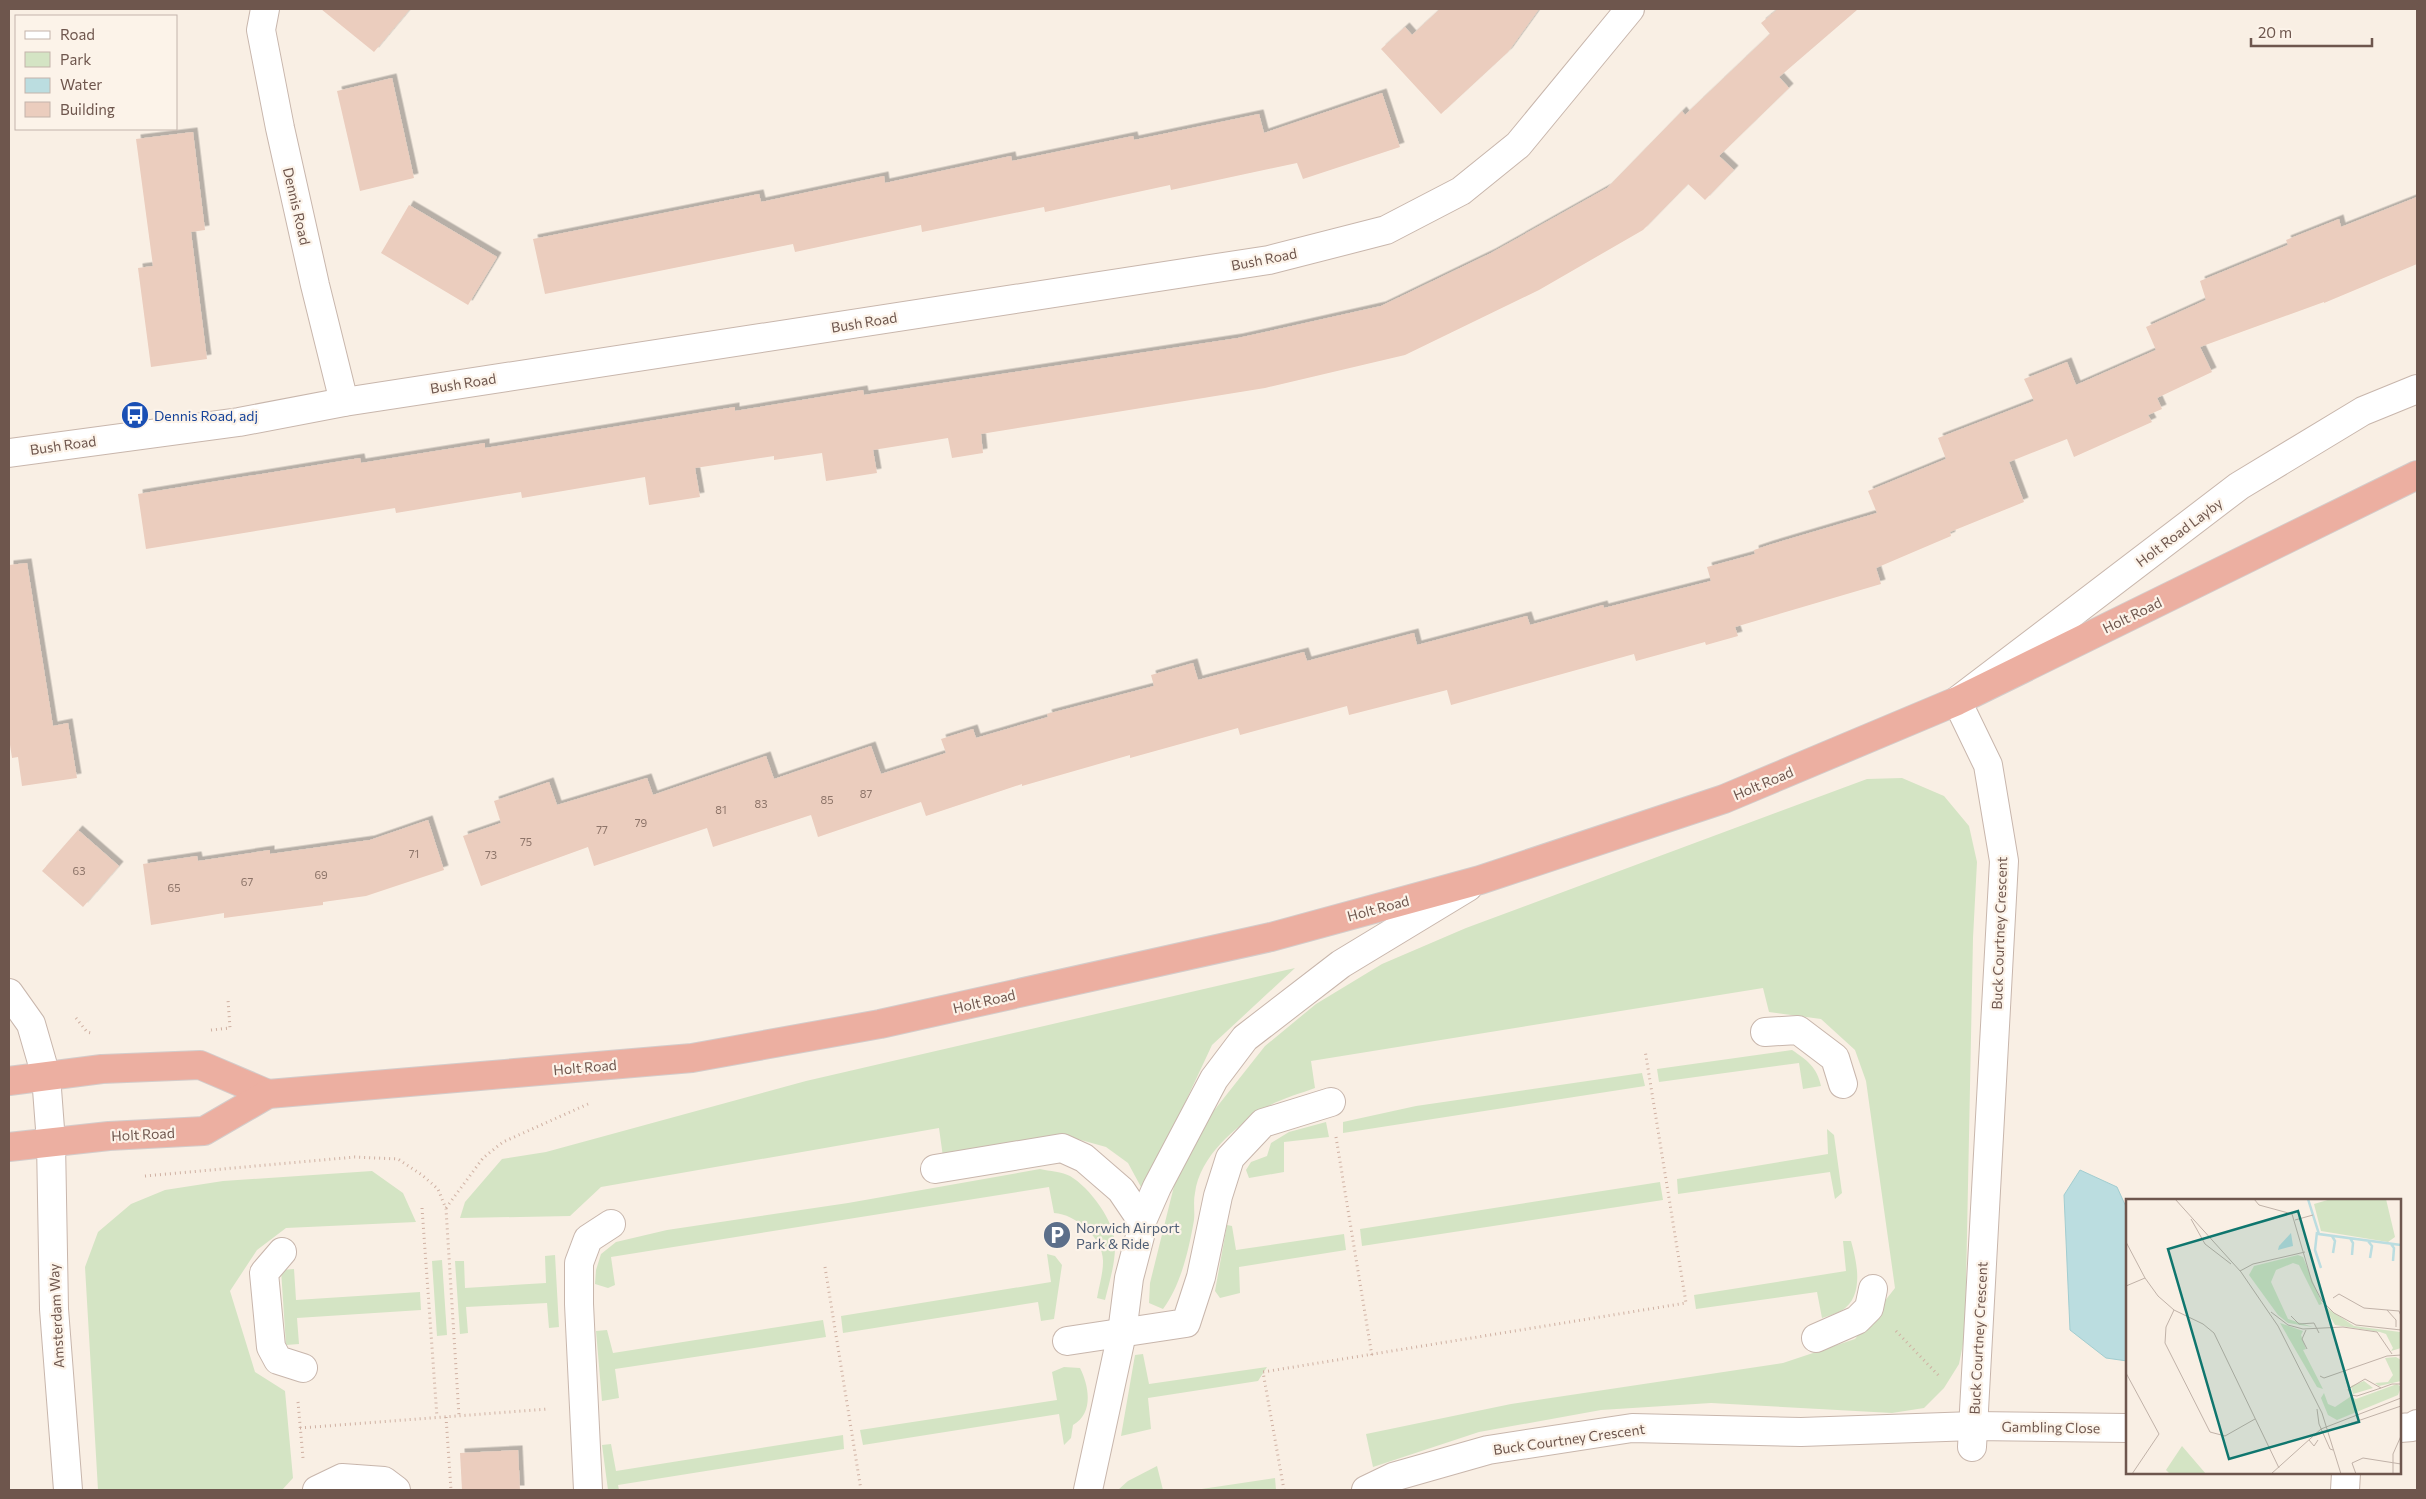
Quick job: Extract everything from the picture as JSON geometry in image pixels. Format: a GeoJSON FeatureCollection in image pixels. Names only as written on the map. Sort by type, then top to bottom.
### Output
{"type":"FeatureCollection","features":[{"type":"Feature","properties":{"kind":"highway","name":"Holt Road"},"geometry":{"type":"LineString","coordinates":[[9,1147],[108,1136],[204,1131],[268,1094],[692,1058],[805,1038],[880,1024],[1271,937],[1480,880],[1724,799],[1958,701],[2417,475]]}},
{"type":"Feature","properties":{"kind":"highway","name":"Holt Road"},"geometry":{"type":"LineString","coordinates":[[9,1081],[102,1069],[200,1065],[268,1094]]}},
{"type":"Feature","properties":{"kind":"street","name":"Dennis Road"},"geometry":{"type":"LineString","coordinates":[[265,9],[261,30],[278,118],[315,285],[344,402]]}},
{"type":"Feature","properties":{"kind":"street","name":"Bush Road"},"geometry":{"type":"LineString","coordinates":[[9,453],[239,422],[344,402],[1269,260],[1386,230],[1461,191],[1518,145],[1630,9]]}},
{"type":"Feature","properties":{"kind":"street","name":"Holt Road Layby"},"geometry":{"type":"LineString","coordinates":[[1958,701],[2239,486],[2363,411],[2417,389]]}},
{"type":"Feature","properties":{"kind":"street","name":"Buck Courtney Crescent"},"geometry":{"type":"LineString","coordinates":[[1366,1490],[1393,1477],[1488,1450],[1632,1428],[1973,1436],[2004,861],[1988,766],[1958,701]]}},
{"type":"Feature","properties":{"kind":"street"},"geometry":{"type":"LineString","coordinates":[[1088,1490],[1122,1333],[1129,1278],[1142,1221],[1190,1122],[1214,1079],[1245,1038],[1340,964],[1480,880]]}},
{"type":"Feature","properties":{"kind":"street","name":"Amsterdam Way"},"geometry":{"type":"LineString","coordinates":[[9,993],[31,1024],[46,1076],[51,1142],[54,1309],[68,1490]]}},
{"type":"Feature","properties":{"kind":"street"},"geometry":{"type":"LineString","coordinates":[[1765,1032],[1798,1030],[1835,1058],[1843,1084]]}},
{"type":"Feature","properties":{"kind":"street"},"geometry":{"type":"LineString","coordinates":[[1067,1341],[1186,1323],[1201,1277],[1218,1196],[1230,1158],[1263,1123],[1331,1102]]}},
{"type":"Feature","properties":{"kind":"street"},"geometry":{"type":"LineString","coordinates":[[935,1168],[1062,1148],[1084,1158],[1120,1190],[1142,1221]]}},
{"type":"Feature","properties":{"kind":"street"},"geometry":{"type":"LineString","coordinates":[[588,1490],[579,1304],[579,1263],[588,1239],[611,1224]]}},
{"type":"Feature","properties":{"kind":"street"},"geometry":{"type":"LineString","coordinates":[[282,1252],[264,1273],[270,1347],[278,1360],[299,1367]]}},
{"type":"Feature","properties":{"kind":"street"},"geometry":{"type":"LineString","coordinates":[[1816,1338],[1857,1320],[1871,1298]]}},
{"type":"Feature","properties":{"kind":"street"},"geometry":{"type":"LineString","coordinates":[[2401,1428],[2412,1427],[2417,1424]]}},
{"type":"Feature","properties":{"kind":"street","name":"Gambling Close"},"geometry":{"type":"LineString","coordinates":[[1973,1436],[2126,1428]]}},
{"type":"Feature","properties":{"kind":"street"},"geometry":{"type":"LineString","coordinates":[[2345,1490],[2346,1474]]}},
{"type":"Feature","properties":{"kind":"street"},"geometry":{"type":"LineString","coordinates":[[318,1490],[342,1478],[384,1481],[396,1490]]}},
{"type":"Feature","properties":{"kind":"path"},"geometry":{"type":"LineString","coordinates":[[1284,1490],[1264,1372],[1372,1356],[1686,1303],[1645,1050]]}},
{"type":"Feature","properties":{"kind":"path"},"geometry":{"type":"LineString","coordinates":[[446,1209],[483,1158],[503,1142],[593,1102]]}},
{"type":"Feature","properties":{"kind":"path"},"geometry":{"type":"LineString","coordinates":[[1331,1102],[1372,1356]]}},
{"type":"Feature","properties":{"kind":"path"},"geometry":{"type":"LineString","coordinates":[[145,1176],[355,1157],[398,1159],[422,1175],[438,1189],[446,1209],[459,1416]]}},
{"type":"Feature","properties":{"kind":"path"},"geometry":{"type":"LineString","coordinates":[[422,1208],[437,1418]]}},
{"type":"Feature","properties":{"kind":"path"},"geometry":{"type":"LineString","coordinates":[[825,1267],[861,1490]]}},
{"type":"Feature","properties":{"kind":"path"},"geometry":{"type":"LineString","coordinates":[[1871,1298],[1903,1338],[1942,1381]]}},
{"type":"Feature","properties":{"kind":"path"},"geometry":{"type":"LineString","coordinates":[[299,1367],[300,1428],[303,1464]]}},
{"type":"Feature","properties":{"kind":"path"},"geometry":{"type":"LineString","coordinates":[[300,1428],[584,1406]]}},
{"type":"Feature","properties":{"kind":"path"},"geometry":{"type":"LineString","coordinates":[[446,1417],[451,1490]]}},
{"type":"Feature","properties":{"kind":"green space"},"geometry":{"type":"Polygon","coordinates":[[[1902,778],[1944,796],[1969,826],[1977,862],[1973,938],[1965,1334],[1959,1364],[1944,1388],[1924,1408],[1892,1413],[1711,1403],[1601,1410],[1479,1432],[1373,1467],[1366,1434],[1511,1404],[1783,1363],[1855,1339],[1895,1288],[1866,1081],[1855,1050],[1821,1019],[1769,1012],[1763,988],[1311,1061],[1315,1088],[1283,1099],[1265,1108],[1231,1133],[1211,1155],[1198,1180],[1194,1196],[1194,1220],[1190,1243],[1175,1289],[1163,1309],[1149,1303],[1150,1283],[1176,1178],[1201,1127],[1265,1046],[1316,1004],[1382,964],[1466,928],[1867,779],[1902,778]]]}},
{"type":"Feature","properties":{"kind":"green space"},"geometry":{"type":"Polygon","coordinates":[[[1295,968],[1212,1045],[1154,1169],[1141,1187],[1128,1163],[1106,1147],[1063,1135],[943,1157],[939,1128],[601,1187],[570,1216],[460,1218],[465,1202],[502,1159],[546,1152],[806,1081],[1295,968]]]}},
{"type":"Feature","properties":{"kind":"green space"},"geometry":{"type":"Polygon","coordinates":[[[1792,1050],[1811,1065],[1817,1074],[1821,1086],[1803,1089],[1799,1063],[1659,1082],[1657,1069],[1792,1050]]]}},
{"type":"Feature","properties":{"kind":"green space"},"geometry":{"type":"Polygon","coordinates":[[[1642,1073],[1645,1086],[1343,1133],[1343,1122],[1416,1106],[1642,1073]]]}},
{"type":"Feature","properties":{"kind":"green space"},"geometry":{"type":"Polygon","coordinates":[[[1326,1122],[1329,1137],[1284,1142],[1284,1172],[1249,1178],[1246,1170],[1251,1162],[1267,1156],[1271,1143],[1289,1132],[1326,1122]]]}},
{"type":"Feature","properties":{"kind":"green space"},"geometry":{"type":"Polygon","coordinates":[[[1827,1129],[1834,1135],[1842,1193],[1835,1199],[1830,1172],[1678,1194],[1677,1179],[1828,1154],[1827,1129]]]}},
{"type":"Feature","properties":{"kind":"green space"},"geometry":{"type":"Polygon","coordinates":[[[1040,1169],[1067,1175],[1078,1181],[1093,1197],[1111,1227],[1114,1237],[1115,1254],[1105,1300],[1097,1298],[1103,1262],[1099,1245],[1087,1229],[1079,1223],[1062,1214],[1054,1213],[1049,1187],[611,1257],[615,1285],[608,1288],[595,1284],[596,1270],[601,1254],[616,1242],[667,1230],[848,1203],[1040,1169]]]}},
{"type":"Feature","properties":{"kind":"green space"},"geometry":{"type":"Polygon","coordinates":[[[372,1171],[403,1193],[416,1222],[286,1228],[257,1250],[230,1291],[255,1372],[285,1391],[293,1478],[282,1490],[98,1490],[85,1267],[98,1232],[131,1204],[165,1190],[223,1181],[372,1171]]]}},
{"type":"Feature","properties":{"kind":"green space"},"geometry":{"type":"Polygon","coordinates":[[[1660,1182],[1663,1200],[1362,1246],[1360,1229],[1660,1182]]]}},
{"type":"Feature","properties":{"kind":"green space"},"geometry":{"type":"Polygon","coordinates":[[[1227,1225],[1232,1226],[1236,1250],[1344,1234],[1346,1250],[1239,1267],[1240,1293],[1220,1298],[1215,1291],[1227,1225]]]}},
{"type":"Feature","properties":{"kind":"green space"},"geometry":{"type":"Polygon","coordinates":[[[1843,1241],[1851,1241],[1857,1269],[1857,1279],[1854,1297],[1849,1305],[1839,1312],[1822,1318],[1817,1292],[1696,1309],[1694,1295],[1846,1271],[1843,1241]]]}},
{"type":"Feature","properties":{"kind":"green space"},"geometry":{"type":"Polygon","coordinates":[[[1047,1254],[1055,1256],[1062,1265],[1054,1319],[1041,1321],[1038,1302],[843,1333],[841,1316],[1051,1282],[1047,1254]]]}},
{"type":"Feature","properties":{"kind":"green space"},"geometry":{"type":"Polygon","coordinates":[[[555,1255],[559,1327],[549,1328],[547,1303],[466,1307],[468,1333],[460,1334],[455,1261],[464,1261],[465,1288],[546,1283],[545,1256],[555,1255]]]}},
{"type":"Feature","properties":{"kind":"green space"},"geometry":{"type":"Polygon","coordinates":[[[442,1260],[447,1335],[437,1336],[432,1261],[442,1260]]]}},
{"type":"Feature","properties":{"kind":"green space"},"geometry":{"type":"Polygon","coordinates":[[[294,1269],[296,1300],[420,1292],[421,1310],[297,1318],[299,1344],[286,1345],[281,1270],[294,1269]]]}},
{"type":"Feature","properties":{"kind":"green space"},"geometry":{"type":"Polygon","coordinates":[[[823,1320],[826,1337],[615,1369],[619,1398],[602,1401],[596,1331],[607,1330],[613,1353],[823,1320]]]}},
{"type":"Feature","properties":{"kind":"green space"},"geometry":{"type":"Polygon","coordinates":[[[1143,1354],[1149,1384],[1267,1367],[1258,1381],[1148,1398],[1151,1429],[1121,1436],[1135,1355],[1143,1354]]]}},
{"type":"Feature","properties":{"kind":"green space"},"geometry":{"type":"Polygon","coordinates":[[[1064,1367],[1080,1368],[1086,1383],[1088,1399],[1084,1414],[1073,1425],[1071,1438],[1064,1445],[1059,1414],[863,1445],[860,1430],[1057,1400],[1052,1372],[1064,1367]]]}},
{"type":"Feature","properties":{"kind":"green space"},"geometry":{"type":"Polygon","coordinates":[[[843,1435],[844,1449],[618,1485],[619,1490],[608,1490],[602,1445],[611,1444],[616,1471],[843,1435]]]}},
{"type":"Feature","properties":{"kind":"green space"},"geometry":{"type":"Polygon","coordinates":[[[1157,1466],[1163,1490],[1118,1490],[1128,1481],[1157,1466]]]}},
{"type":"Feature","properties":{"kind":"green space"},"geometry":{"type":"Polygon","coordinates":[[[1275,1478],[1276,1490],[1195,1490],[1275,1478]]]}},
{"type":"Feature","properties":{"kind":"water"},"geometry":{"type":"Polygon","coordinates":[[[2080,1170],[2117,1187],[2126,1207],[2126,1361],[2106,1358],[2070,1330],[2064,1195],[2080,1170]]]}},
{"type":"Feature","properties":{"kind":"building"},"geometry":{"type":"Polygon","coordinates":[[[321,9],[410,9],[374,52],[321,9]]]}},
{"type":"Feature","properties":{"kind":"building"},"geometry":{"type":"Polygon","coordinates":[[[1440,9],[1539,9],[1508,52],[1441,114],[1381,49],[1405,27],[1412,35],[1440,9]]]}},
{"type":"Feature","properties":{"kind":"building"},"geometry":{"type":"Polygon","coordinates":[[[1778,9],[1858,9],[1779,77],[1789,88],[1719,156],[1734,170],[1705,200],[1688,184],[1643,230],[1539,290],[1405,355],[1265,388],[981,434],[983,453],[952,458],[948,438],[873,450],[877,473],[826,481],[822,453],[774,460],[774,456],[695,468],[700,497],[649,505],[645,477],[522,498],[521,492],[396,513],[395,508],[146,549],[138,494],[360,458],[361,463],[485,443],[485,448],[735,407],[735,411],[863,390],[864,395],[1238,338],[1381,306],[1491,253],[1607,188],[1682,111],[1685,115],[1770,34],[1761,23],[1778,9]]]}},
{"type":"Feature","properties":{"kind":"building"},"geometry":{"type":"Polygon","coordinates":[[[392,78],[414,178],[360,191],[337,91],[392,78]]]}},
{"type":"Feature","properties":{"kind":"building"},"geometry":{"type":"Polygon","coordinates":[[[1382,93],[1400,147],[1303,179],[1297,163],[1171,190],[1170,185],[1045,212],[1044,207],[922,232],[921,225],[795,252],[793,244],[545,294],[533,239],[759,194],[761,202],[884,176],[885,183],[1011,156],[1012,161],[1133,136],[1134,140],[1259,114],[1264,133],[1382,93]]]}},
{"type":"Feature","properties":{"kind":"building"},"geometry":{"type":"Polygon","coordinates":[[[193,132],[205,230],[191,232],[207,359],[151,367],[138,268],[153,266],[136,139],[193,132]]]}},
{"type":"Feature","properties":{"kind":"building"},"geometry":{"type":"Polygon","coordinates":[[[2417,197],[2417,264],[2324,303],[2200,347],[2212,372],[2157,398],[2162,409],[2148,415],[2152,422],[2074,457],[2067,439],[2009,462],[2024,502],[1950,532],[1951,536],[1876,568],[1881,584],[1735,627],[1738,636],[1706,645],[1705,642],[1636,661],[1634,654],[1451,705],[1447,690],[1349,715],[1347,706],[1240,735],[1238,728],[1130,758],[1130,755],[1022,786],[1022,784],[926,816],[921,802],[818,837],[811,815],[713,847],[707,828],[594,866],[588,847],[481,886],[463,836],[501,823],[494,801],[549,782],[557,805],[647,778],[653,795],[766,756],[774,779],[871,746],[881,774],[946,753],[941,739],[973,729],[976,738],[1048,717],[1047,714],[1154,686],[1151,675],[1193,663],[1198,680],[1304,652],[1307,661],[1414,633],[1417,645],[1527,616],[1530,625],[1603,605],[1604,608],[1711,581],[1707,567],[1755,554],[1754,550],[1769,545],[1877,513],[1868,491],[1946,459],[1938,438],[2034,401],[2024,379],[2067,362],[2076,385],[2156,350],[2146,327],[2206,300],[2200,281],[2288,245],[2286,240],[2339,219],[2341,227],[2417,197]]]}},
{"type":"Feature","properties":{"kind":"building"},"geometry":{"type":"Polygon","coordinates":[[[409,205],[497,257],[468,305],[381,253],[409,205]]]}},
{"type":"Feature","properties":{"kind":"building"},"geometry":{"type":"Polygon","coordinates":[[[27,563],[53,726],[68,723],[77,778],[22,786],[18,757],[12,758],[9,738],[9,565],[27,563]]]}},
{"type":"Feature","properties":{"kind":"building"},"geometry":{"type":"Polygon","coordinates":[[[428,820],[444,870],[366,896],[323,902],[323,905],[224,918],[224,913],[151,925],[143,864],[197,856],[198,861],[270,850],[270,854],[370,840],[428,820]]]}},
{"type":"Feature","properties":{"kind":"building"},"geometry":{"type":"Polygon","coordinates":[[[78,830],[119,866],[83,907],[42,871],[78,830]]]}},
{"type":"Feature","properties":{"kind":"building"},"geometry":{"type":"Polygon","coordinates":[[[518,1450],[520,1490],[462,1490],[460,1453],[518,1450]]]}},
{"type":"Feature","properties":{"kind":"place","name":"Dennis Road, adj"},"geometry":{"type":"Point","coordinates":[135,415]}},
{"type":"Feature","properties":{"kind":"place","name":"Norwich Airport Park & Ride"},"geometry":{"type":"Point","coordinates":[1057,1235]}}]}
